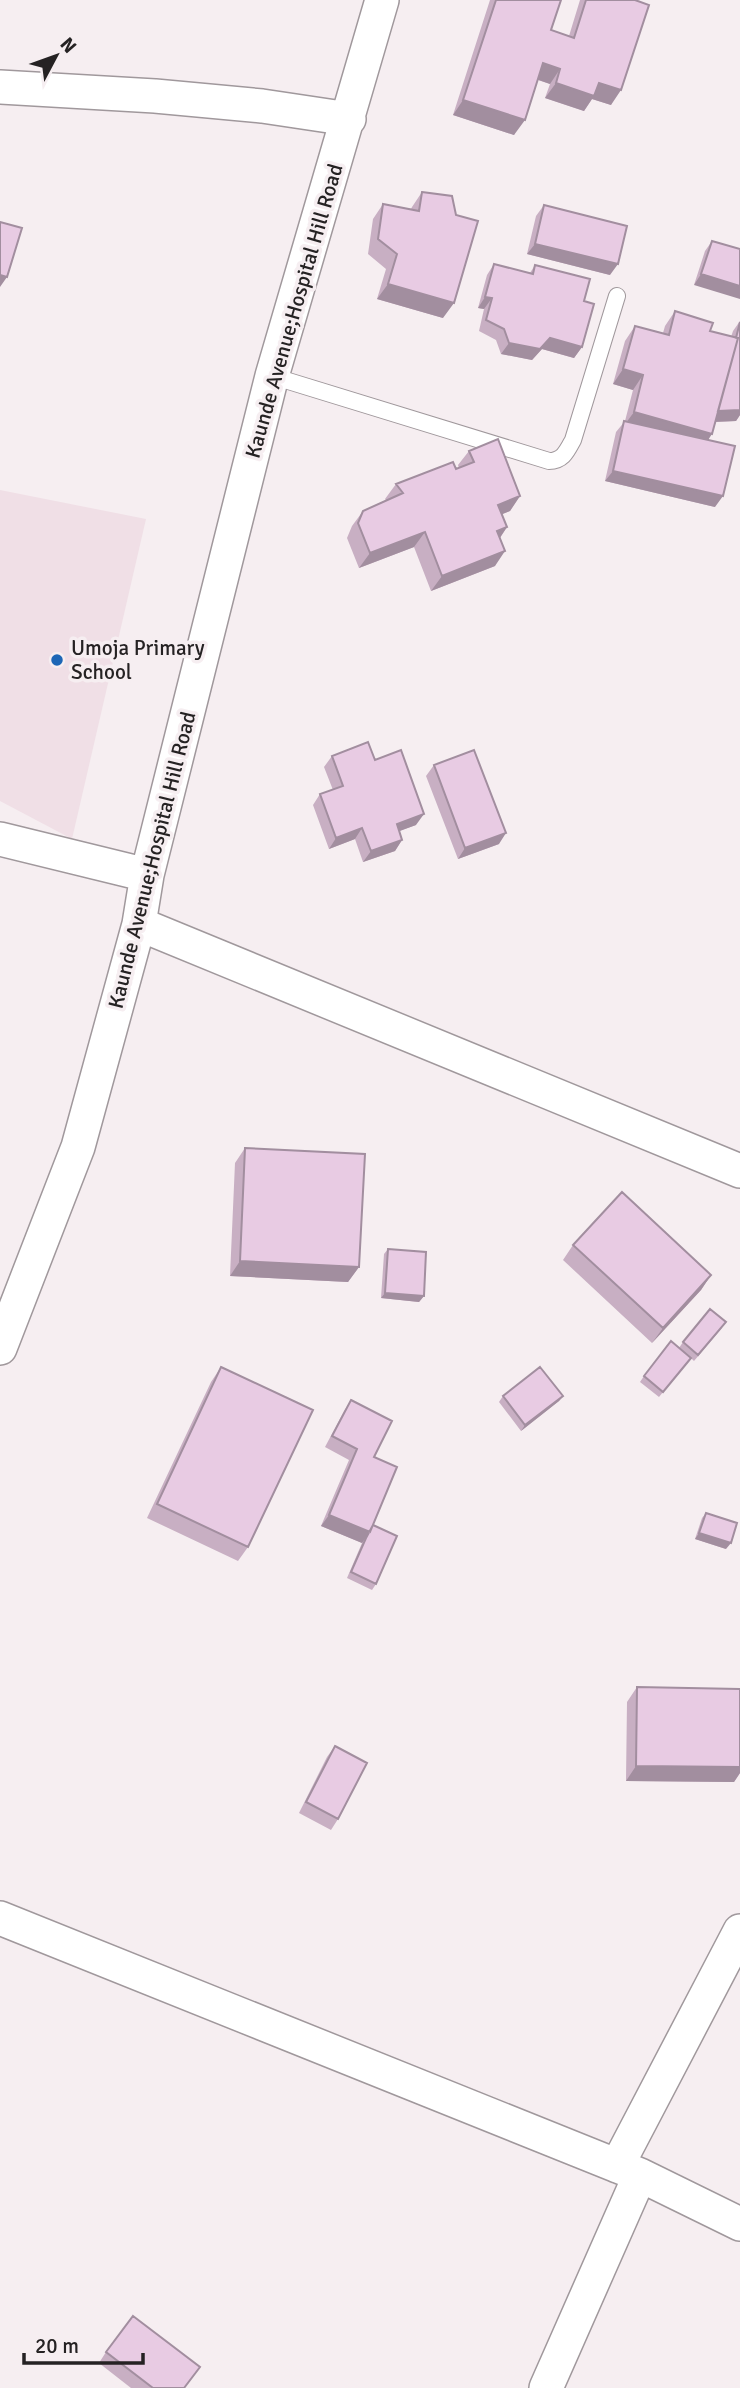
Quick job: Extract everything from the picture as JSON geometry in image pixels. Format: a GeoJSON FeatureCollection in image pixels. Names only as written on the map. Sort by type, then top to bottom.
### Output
{"type":"FeatureCollection","features":[{"type":"Feature","properties":{"kind":"street","name":"Kaunde Avenue;Hospital Hill Road"},"geometry":{"type":"LineString","coordinates":[[0,1348],[78,1147],[139,924],[146,875],[272,376],[382,0]]}},
{"type":"Feature","properties":{"kind":"street"},"geometry":{"type":"LineString","coordinates":[[0,87],[155,96],[262,106],[349,119]]}},
{"type":"Feature","properties":{"kind":"street"},"geometry":{"type":"LineString","coordinates":[[0,839],[146,875]]}},
{"type":"Feature","properties":{"kind":"street"},"geometry":{"type":"LineString","coordinates":[[139,924],[740,1171]]}},
{"type":"Feature","properties":{"kind":"street"},"geometry":{"type":"LineString","coordinates":[[0,1918],[629,2170],[740,2224]]}},
{"type":"Feature","properties":{"kind":"street"},"geometry":{"type":"LineString","coordinates":[[546,2388],[629,2170],[740,1931]]}},
{"type":"Feature","properties":{"kind":"lane"},"geometry":{"type":"LineString","coordinates":[[272,376],[549,461],[557,461],[565,455],[573,440],[617,296]]}},
{"type":"Feature","properties":{"kind":"shaded area","name":"Umoja Primary School"},"geometry":{"type":"Polygon","coordinates":[[[0,490],[146,519],[72,839],[0,801],[0,490]]]}},
{"type":"Feature","properties":{"kind":"building"},"geometry":{"type":"Polygon","coordinates":[[[496,0],[561,0],[551,30],[574,38],[586,0],[635,0],[649,5],[621,90],[599,83],[594,96],[556,83],[560,69],[543,63],[525,120],[463,100],[496,0]]]}},
{"type":"Feature","properties":{"kind":"building"},"geometry":{"type":"Polygon","coordinates":[[[422,192],[452,196],[456,215],[478,221],[454,303],[388,284],[397,254],[378,239],[383,204],[419,211],[422,192]]]}},
{"type":"Feature","properties":{"kind":"building"},"geometry":{"type":"Polygon","coordinates":[[[544,205],[627,226],[618,264],[535,244],[544,205]]]}},
{"type":"Feature","properties":{"kind":"building"},"geometry":{"type":"Polygon","coordinates":[[[0,222],[22,228],[7,277],[0,275],[0,222]]]}},
{"type":"Feature","properties":{"kind":"building"},"geometry":{"type":"Polygon","coordinates":[[[712,241],[740,249],[740,286],[701,274],[712,241]]]}},
{"type":"Feature","properties":{"kind":"building"},"geometry":{"type":"Polygon","coordinates":[[[494,264],[533,274],[535,265],[590,279],[584,301],[594,304],[582,347],[550,338],[540,349],[509,343],[504,329],[486,320],[492,298],[485,297],[494,264]]]}},
{"type":"Feature","properties":{"kind":"building"},"geometry":{"type":"Polygon","coordinates":[[[675,311],[713,323],[710,331],[738,338],[712,434],[634,412],[643,375],[623,369],[635,326],[669,335],[675,311]]]}},
{"type":"Feature","properties":{"kind":"building"},"geometry":{"type":"Polygon","coordinates":[[[740,322],[740,410],[718,411],[738,338],[740,322]]]}},
{"type":"Feature","properties":{"kind":"building"},"geometry":{"type":"Polygon","coordinates":[[[624,421],[735,446],[723,496],[613,471],[624,421]]]}},
{"type":"Feature","properties":{"kind":"building"},"geometry":{"type":"Polygon","coordinates":[[[498,439],[520,496],[498,505],[507,527],[497,531],[505,551],[442,576],[425,532],[370,553],[358,523],[363,511],[403,493],[396,484],[453,462],[456,469],[474,462],[469,451],[498,439]]]}},
{"type":"Feature","properties":{"kind":"building"},"geometry":{"type":"Polygon","coordinates":[[[368,742],[375,760],[401,750],[424,814],[397,824],[402,840],[371,851],[362,828],[336,838],[320,794],[343,786],[332,756],[368,742]]]}},
{"type":"Feature","properties":{"kind":"building"},"geometry":{"type":"Polygon","coordinates":[[[474,750],[506,833],[465,848],[434,765],[474,750]]]}},
{"type":"Feature","properties":{"kind":"building"},"geometry":{"type":"Polygon","coordinates":[[[245,1148],[365,1154],[359,1267],[240,1261],[245,1148]]]}},
{"type":"Feature","properties":{"kind":"building"},"geometry":{"type":"Polygon","coordinates":[[[622,1192],[711,1275],[663,1328],[573,1245],[622,1192]]]}},
{"type":"Feature","properties":{"kind":"building"},"geometry":{"type":"Polygon","coordinates":[[[388,1249],[426,1252],[424,1296],[385,1293],[388,1249]]]}},
{"type":"Feature","properties":{"kind":"building"},"geometry":{"type":"Polygon","coordinates":[[[710,1309],[726,1322],[698,1355],[683,1342],[710,1309]]]}},
{"type":"Feature","properties":{"kind":"building"},"geometry":{"type":"Polygon","coordinates":[[[671,1341],[691,1358],[663,1392],[644,1376],[671,1341]]]}},
{"type":"Feature","properties":{"kind":"building"},"geometry":{"type":"Polygon","coordinates":[[[221,1367],[313,1410],[248,1547],[157,1504],[221,1367]]]}},
{"type":"Feature","properties":{"kind":"building"},"geometry":{"type":"Polygon","coordinates":[[[540,1367],[563,1396],[525,1425],[503,1396],[540,1367]]]}},
{"type":"Feature","properties":{"kind":"building"},"geometry":{"type":"Polygon","coordinates":[[[351,1400],[392,1421],[374,1457],[397,1467],[370,1532],[329,1515],[357,1449],[332,1436],[351,1400]]]}},
{"type":"Feature","properties":{"kind":"building"},"geometry":{"type":"Polygon","coordinates":[[[706,1513],[737,1523],[731,1543],[699,1533],[706,1513]]]}},
{"type":"Feature","properties":{"kind":"building"},"geometry":{"type":"Polygon","coordinates":[[[373,1525],[397,1536],[376,1584],[351,1572],[373,1525]]]}},
{"type":"Feature","properties":{"kind":"building"},"geometry":{"type":"Polygon","coordinates":[[[637,1687],[740,1689],[740,1767],[636,1766],[637,1687]]]}},
{"type":"Feature","properties":{"kind":"building"},"geometry":{"type":"Polygon","coordinates":[[[335,1746],[367,1763],[338,1819],[306,1802],[335,1746]]]}},
{"type":"Feature","properties":{"kind":"building"},"geometry":{"type":"Polygon","coordinates":[[[133,2316],[200,2367],[184,2388],[153,2388],[106,2352],[133,2316]]]}},
{"type":"Feature","properties":{"kind":"place","name":"Umoja Primary School"},"geometry":{"type":"Point","coordinates":[57,660]}}]}
